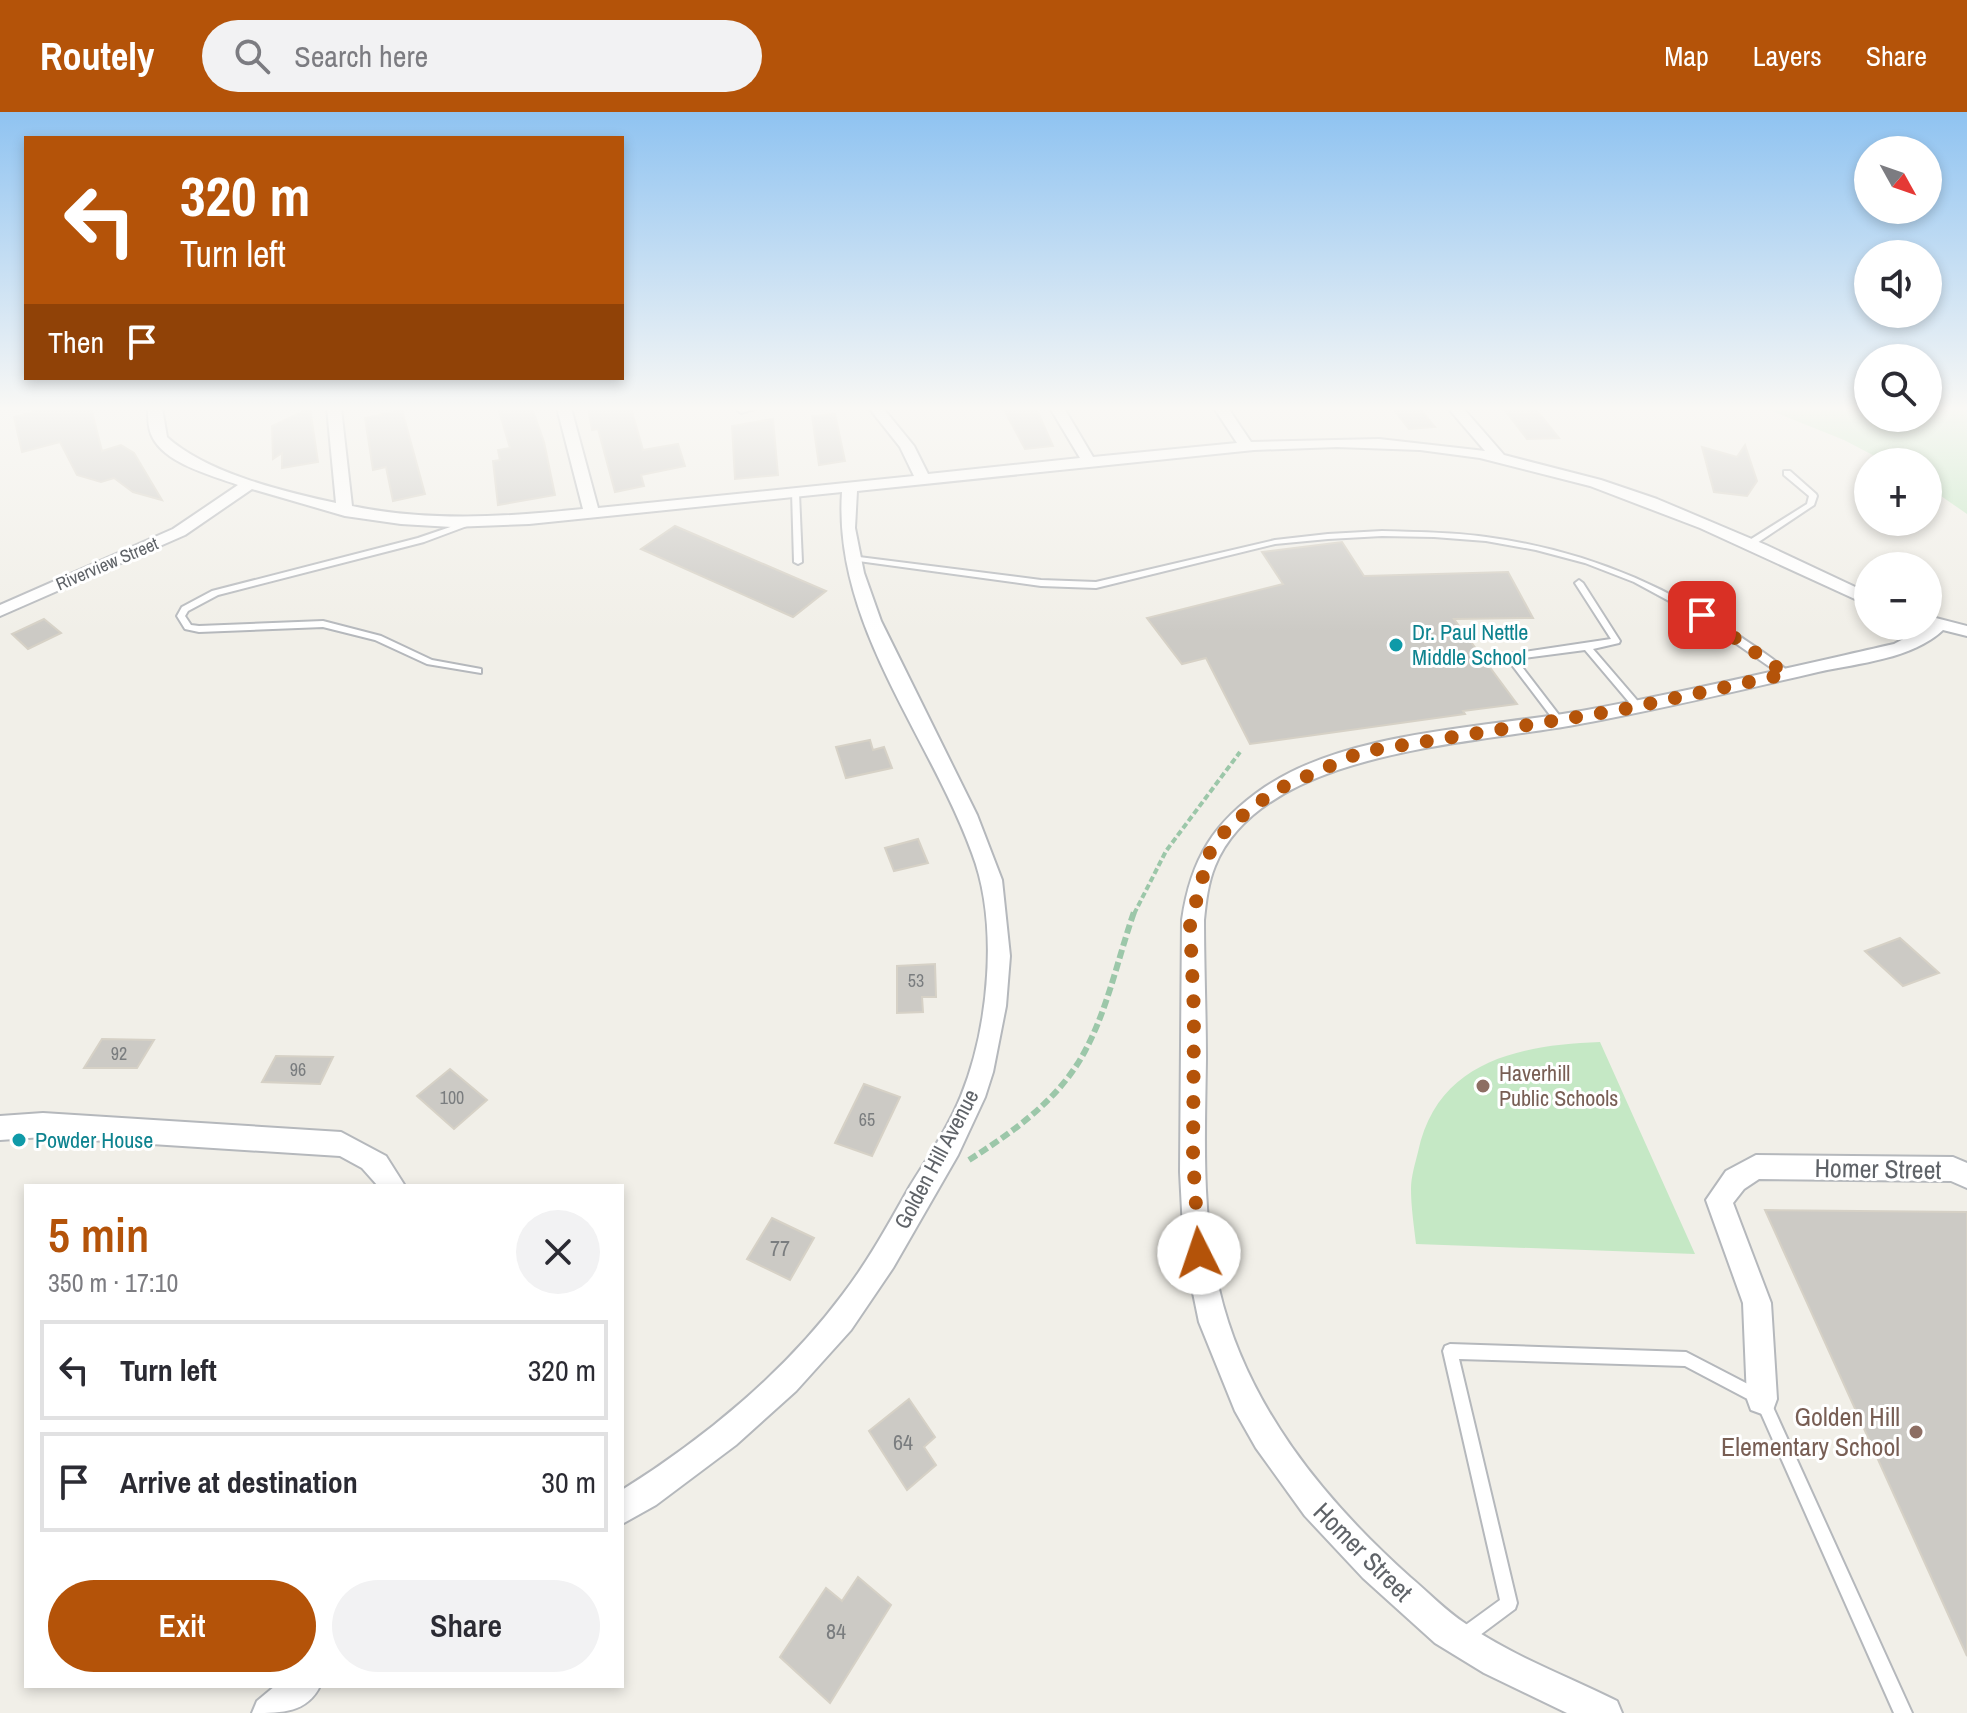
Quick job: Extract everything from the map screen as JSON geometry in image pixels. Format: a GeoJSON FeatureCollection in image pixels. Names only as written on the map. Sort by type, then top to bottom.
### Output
{"type":"FeatureCollection","features":[{"type":"Feature","properties":{"kind":"street"},"geometry":{"type":"LineString","coordinates":[[251,483],[345,511],[412,521],[475,521],[889,483]]}},
{"type":"Feature","properties":{"kind":"street","name":"Riverview Street"},"geometry":{"type":"LineString","coordinates":[[0,611],[179,532],[251,483]]}},
{"type":"Feature","properties":{"kind":"street"},"geometry":{"type":"LineString","coordinates":[[342,483],[345,511]]}},
{"type":"Feature","properties":{"kind":"street"},"geometry":{"type":"LineString","coordinates":[[583,483],[591,512]]}},
{"type":"Feature","properties":{"kind":"street"},"geometry":{"type":"LineString","coordinates":[[1598,483],[1630,492],[1751,543],[1854,593]]}},
{"type":"Feature","properties":{"kind":"street","name":"Golden Hill Avenue"},"geometry":{"type":"LineString","coordinates":[[624,1507],[729,1433],[775,1393],[842,1318],[885,1254],[974,1095],[997,996],[1000,923],[984,855],[940,756],[867,608],[851,558],[845,509],[850,487]]}},
{"type":"Feature","properties":{"kind":"street"},"geometry":{"type":"LineString","coordinates":[[1942,625],[1967,631]]}},
{"type":"Feature","properties":{"kind":"street","name":"Homer Street"},"geometry":{"type":"LineString","coordinates":[[1605,1713],[1459,1640],[1358,1554],[1295,1483],[1246,1401],[1213,1321],[1199,1253],[1193,1158],[1194,1012],[1190,924],[1209,854],[1228,827],[1274,791],[1361,752],[1637,706],[1899,648],[1918,640]]}},
{"type":"Feature","properties":{"kind":"street"},"geometry":{"type":"LineString","coordinates":[[0,1128],[43,1125],[341,1144],[380,1165],[391,1184]]}},
{"type":"Feature","properties":{"kind":"street","name":"Homer Street"},"geometry":{"type":"LineString","coordinates":[[1762,1399],[1757,1303],[1719,1200],[1735,1180],[1756,1167],[1953,1169],[1967,1176]]}},
{"type":"Feature","properties":{"kind":"street"},"geometry":{"type":"LineString","coordinates":[[269,1713],[300,1688]]}},
{"type":"Feature","properties":{"kind":"lane"},"geometry":{"type":"LineString","coordinates":[[1751,543],[1810,505],[1813,496],[1800,483]]}},
{"type":"Feature","properties":{"kind":"lane"},"geometry":{"type":"LineString","coordinates":[[795,493],[798,562]]}},
{"type":"Feature","properties":{"kind":"lane"},"geometry":{"type":"LineString","coordinates":[[475,521],[421,540],[215,593],[185,609],[181,616],[188,627],[199,629],[335,626],[378,638],[430,662],[478,671]]}},
{"type":"Feature","properties":{"kind":"lane"},"geometry":{"type":"LineString","coordinates":[[851,558],[1041,583],[1096,585],[1304,538],[1455,534],[1493,538],[1599,566],[1656,589],[1718,625],[1786,674]]}},
{"type":"Feature","properties":{"kind":"lane"},"geometry":{"type":"LineString","coordinates":[[1559,721],[1510,657],[1616,641],[1579,583]]}},
{"type":"Feature","properties":{"kind":"lane"},"geometry":{"type":"LineString","coordinates":[[1587,647],[1637,706]]}},
{"type":"Feature","properties":{"kind":"lane"},"geometry":{"type":"LineString","coordinates":[[1459,1640],[1509,1603],[1450,1351],[1686,1359],[1762,1399],[1903,1713]]}},
{"type":"Feature","properties":{"kind":"path"},"geometry":{"type":"LineString","coordinates":[[935,1169],[955,1168],[1001,1140],[1045,1104],[1072,1073],[1089,1040],[1131,916],[1147,883],[1173,839],[1240,752]]}},
{"type":"Feature","properties":{"kind":"green space"},"geometry":{"type":"Polygon","coordinates":[[[1942,483],[1967,483],[1967,514],[1942,497],[1942,483]]]}},
{"type":"Feature","properties":{"kind":"green space"},"geometry":{"type":"Polygon","coordinates":[[[1600,1042],[1695,1254],[1416,1244],[1412,1175],[1428,1121],[1443,1097],[1463,1078],[1486,1064],[1512,1054],[1600,1042]]]}},
{"type":"Feature","properties":{"kind":"building"},"geometry":{"type":"Polygon","coordinates":[[[120,483],[152,483],[162,500],[133,492],[120,483]]]}},
{"type":"Feature","properties":{"kind":"building"},"geometry":{"type":"Polygon","coordinates":[[[389,483],[422,483],[425,494],[393,501],[389,483]]]}},
{"type":"Feature","properties":{"kind":"building"},"geometry":{"type":"Polygon","coordinates":[[[495,483],[552,483],[555,495],[498,505],[495,483]]]}},
{"type":"Feature","properties":{"kind":"building"},"geometry":{"type":"Polygon","coordinates":[[[612,483],[643,483],[644,486],[615,492],[612,483]]]}},
{"type":"Feature","properties":{"kind":"building"},"geometry":{"type":"Polygon","coordinates":[[[1712,483],[1756,483],[1747,496],[1714,492],[1712,483]]]}},
{"type":"Feature","properties":{"kind":"building"},"geometry":{"type":"Polygon","coordinates":[[[675,526],[826,591],[793,617],[641,549],[675,526]]]}},
{"type":"Feature","properties":{"kind":"building","name":"Dr. Paul Nettle Middle School"},"geometry":{"type":"Polygon","coordinates":[[[1342,542],[1364,576],[1508,572],[1533,618],[1454,619],[1517,704],[1250,744],[1206,658],[1182,664],[1147,618],[1283,584],[1262,552],[1342,542]]]}},
{"type":"Feature","properties":{"kind":"building"},"geometry":{"type":"Polygon","coordinates":[[[44,619],[61,633],[28,649],[12,634],[44,619]]]}},
{"type":"Feature","properties":{"kind":"building"},"geometry":{"type":"Polygon","coordinates":[[[870,740],[873,750],[884,747],[892,768],[846,778],[836,747],[870,740]]]}},
{"type":"Feature","properties":{"kind":"building"},"geometry":{"type":"Polygon","coordinates":[[[918,839],[928,863],[894,871],[885,848],[918,839]]]}},
{"type":"Feature","properties":{"kind":"building"},"geometry":{"type":"Polygon","coordinates":[[[1900,938],[1939,973],[1903,986],[1865,951],[1900,938]]]}},
{"type":"Feature","properties":{"kind":"building"},"geometry":{"type":"Polygon","coordinates":[[[935,964],[936,997],[922,997],[923,1012],[897,1013],[897,966],[935,964]]]}},
{"type":"Feature","properties":{"kind":"building"},"geometry":{"type":"Polygon","coordinates":[[[102,1039],[154,1040],[137,1068],[84,1068],[102,1039]]]}},
{"type":"Feature","properties":{"kind":"building"},"geometry":{"type":"Polygon","coordinates":[[[276,1056],[333,1057],[320,1084],[262,1082],[276,1056]]]}},
{"type":"Feature","properties":{"kind":"building"},"geometry":{"type":"Polygon","coordinates":[[[450,1069],[487,1100],[454,1129],[417,1096],[450,1069]]]}},
{"type":"Feature","properties":{"kind":"building"},"geometry":{"type":"Polygon","coordinates":[[[864,1084],[900,1097],[872,1156],[835,1143],[864,1084]]]}},
{"type":"Feature","properties":{"kind":"building","name":"Golden Hill Elementary School"},"geometry":{"type":"Polygon","coordinates":[[[1765,1210],[1967,1212],[1967,1656],[1765,1210]]]}},
{"type":"Feature","properties":{"kind":"building"},"geometry":{"type":"Polygon","coordinates":[[[772,1218],[814,1238],[790,1280],[747,1259],[772,1218]]]}},
{"type":"Feature","properties":{"kind":"building"},"geometry":{"type":"Polygon","coordinates":[[[909,1399],[935,1437],[924,1447],[936,1465],[907,1490],[869,1431],[909,1399]]]}},
{"type":"Feature","properties":{"kind":"building"},"geometry":{"type":"Polygon","coordinates":[[[858,1577],[891,1605],[830,1703],[780,1657],[826,1588],[842,1601],[858,1577]]]}},
{"type":"Feature","properties":{"kind":"place","name":"Dr. Paul Nettle Middle School"},"geometry":{"type":"Point","coordinates":[1396,645]}},
{"type":"Feature","properties":{"kind":"place","name":"Haverhill Public Schools"},"geometry":{"type":"Point","coordinates":[1483,1086]}},
{"type":"Feature","properties":{"kind":"place","name":"Powder House"},"geometry":{"type":"Point","coordinates":[19,1140]}},
{"type":"Feature","properties":{"kind":"place","name":"Golden Hill Elementary School"},"geometry":{"type":"Point","coordinates":[1916,1432]}},
{"type":"Feature","properties":{"kind":"route"},"geometry":{"type":"LineString","coordinates":[[1199,1253],[1193,1158],[1194,1012],[1190,924],[1209,854],[1228,827],[1274,791],[1361,752],[1620,710],[1786,674],[1702,615]]}}]}
